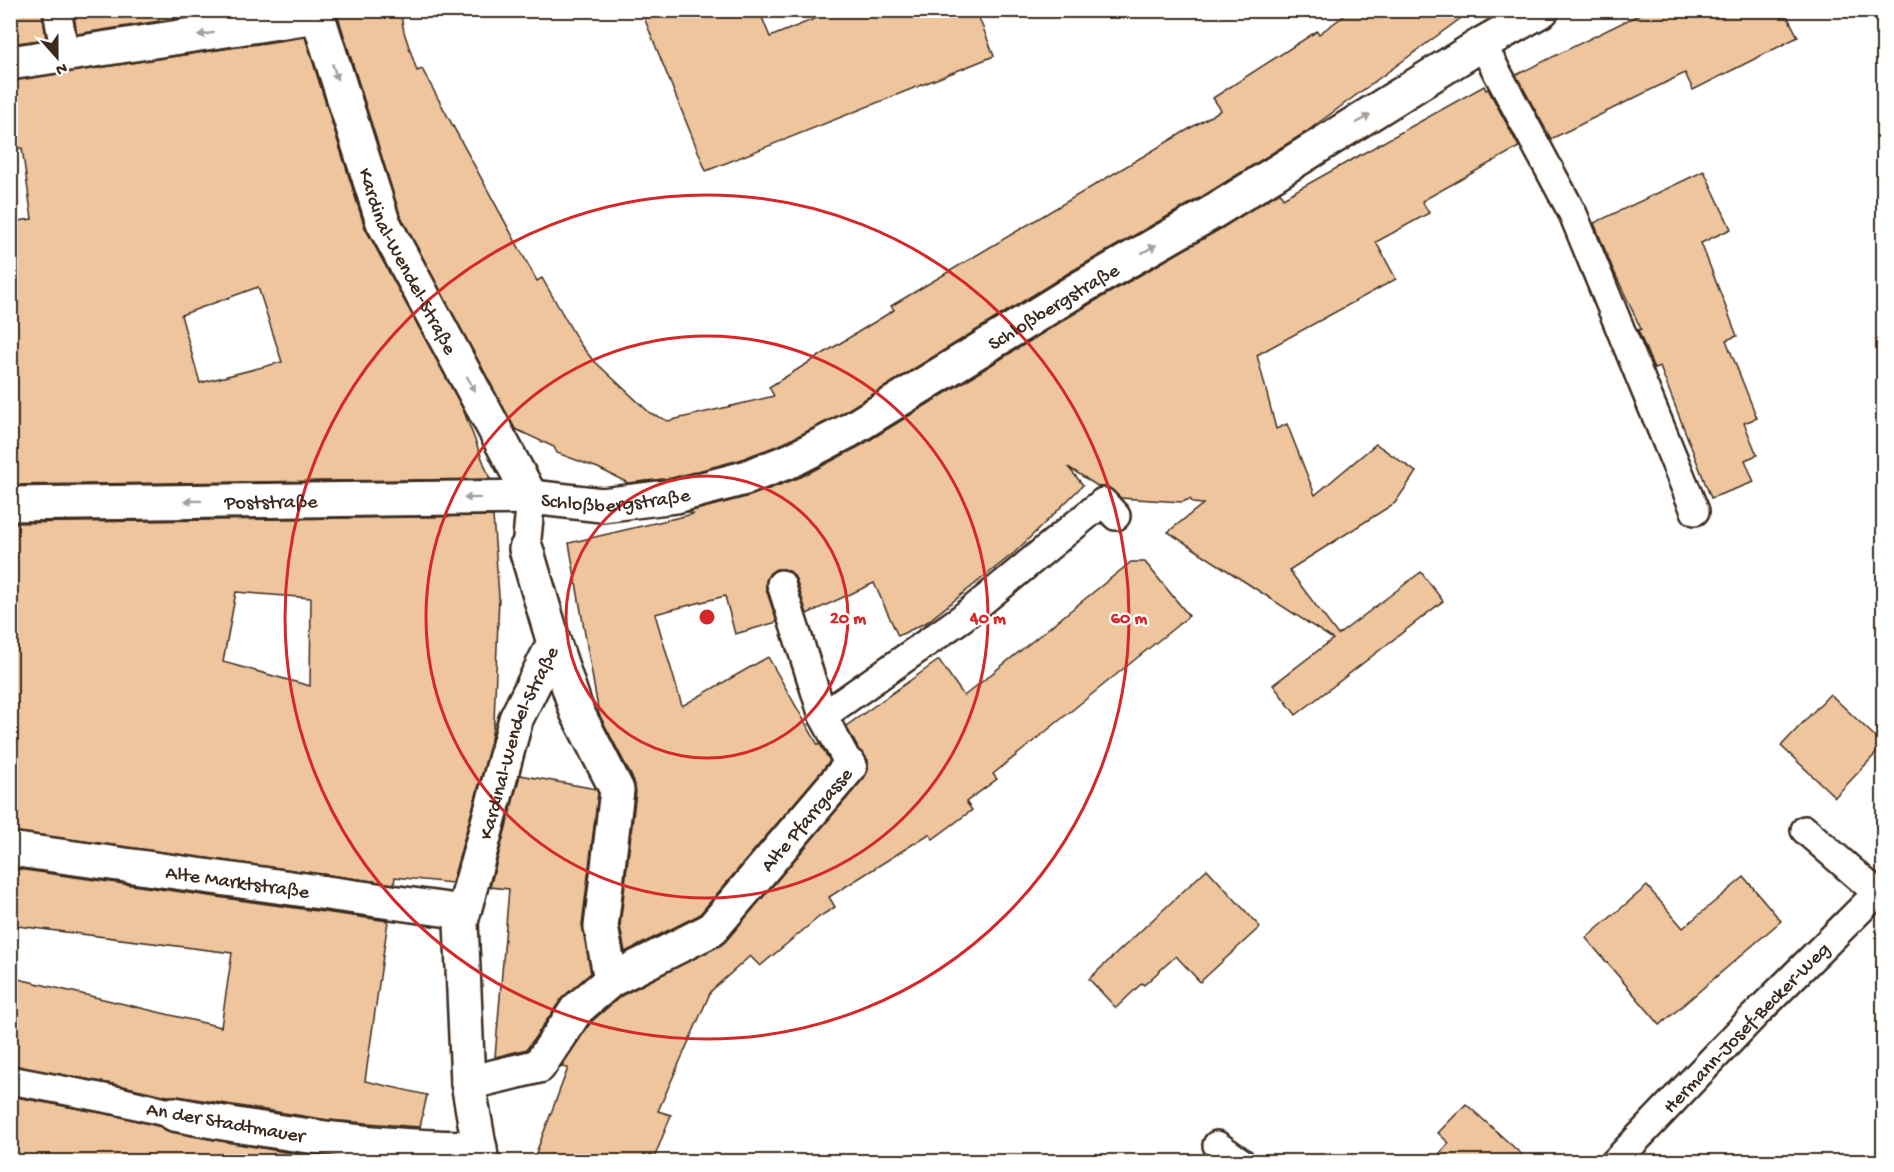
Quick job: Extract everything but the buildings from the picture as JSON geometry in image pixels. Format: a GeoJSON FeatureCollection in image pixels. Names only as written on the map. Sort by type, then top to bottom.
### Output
{"type":"FeatureCollection","features":[{"type":"Feature","properties":{"kind":"street","name":"Schloßbergstraße"},"geometry":{"type":"LineString","coordinates":[[531,497],[602,505],[676,496],[745,478],[792,460],[850,430],[1062,299],[1213,212],[1482,44],[1542,10]]}},
{"type":"Feature","properties":{"kind":"street"},"geometry":{"type":"LineString","coordinates":[[10,63],[316,13]]}},
{"type":"Feature","properties":{"kind":"street","name":"Kardinal-Wendel-Straße"},"geometry":{"type":"LineString","coordinates":[[316,13],[383,222],[531,497]]}},
{"type":"Feature","properties":{"kind":"street","name":"Poststraße"},"geometry":{"type":"LineString","coordinates":[[10,504],[531,497]]}},
{"type":"Feature","properties":{"kind":"street","name":"Kardinal-Wendel-Straße"},"geometry":{"type":"LineString","coordinates":[[481,1155],[468,1083],[461,922],[516,719],[554,643],[526,549]]}},
{"type":"Feature","properties":{"kind":"street"},"geometry":{"type":"LineString","coordinates":[[554,643],[577,712],[617,790],[601,927],[612,980]]}},
{"type":"Feature","properties":{"kind":"street","name":"Alte Pfarrgasse"},"geometry":{"type":"LineString","coordinates":[[468,1083],[538,1066],[577,1009],[612,980],[711,930],[850,766]]}},
{"type":"Feature","properties":{"kind":"street","name":"Alte Marktstraße"},"geometry":{"type":"LineString","coordinates":[[10,849],[464,912]]}},
{"type":"Feature","properties":{"kind":"street","name":"An der Stadtmauer"},"geometry":{"type":"LineString","coordinates":[[174,1114],[231,1125],[349,1141],[435,1148],[481,1155]]}},
{"type":"Feature","properties":{"kind":"lane"},"geometry":{"type":"LineString","coordinates":[[57,10],[64,55]]}},
{"type":"Feature","properties":{"kind":"lane"},"geometry":{"type":"LineString","coordinates":[[1482,44],[1573,214],[1695,511]]}},
{"type":"Feature","properties":{"kind":"lane","name":"Kardinal-Wendel-Straße"},"geometry":{"type":"LineString","coordinates":[[526,549],[531,497]]}},
{"type":"Feature","properties":{"kind":"lane"},"geometry":{"type":"LineString","coordinates":[[823,716],[962,618],[1110,509]]}},
{"type":"Feature","properties":{"kind":"lane","name":"Alte Pfarrgasse"},"geometry":{"type":"LineString","coordinates":[[781,584],[823,716],[850,766]]}},
{"type":"Feature","properties":{"kind":"lane"},"geometry":{"type":"LineString","coordinates":[[1805,830],[1880,896]]}},
{"type":"Feature","properties":{"kind":"lane","name":"Hermann-Josef-Becker-Weg"},"geometry":{"type":"LineString","coordinates":[[1615,1161],[1752,1018],[1880,896]]}},
{"type":"Feature","properties":{"kind":"lane","name":"An der Stadtmauer"},"geometry":{"type":"LineString","coordinates":[[10,1080],[174,1114]]}},
{"type":"Feature","properties":{"kind":"lane"},"geometry":{"type":"LineString","coordinates":[[1217,1145],[1241,1161]]}}]}
